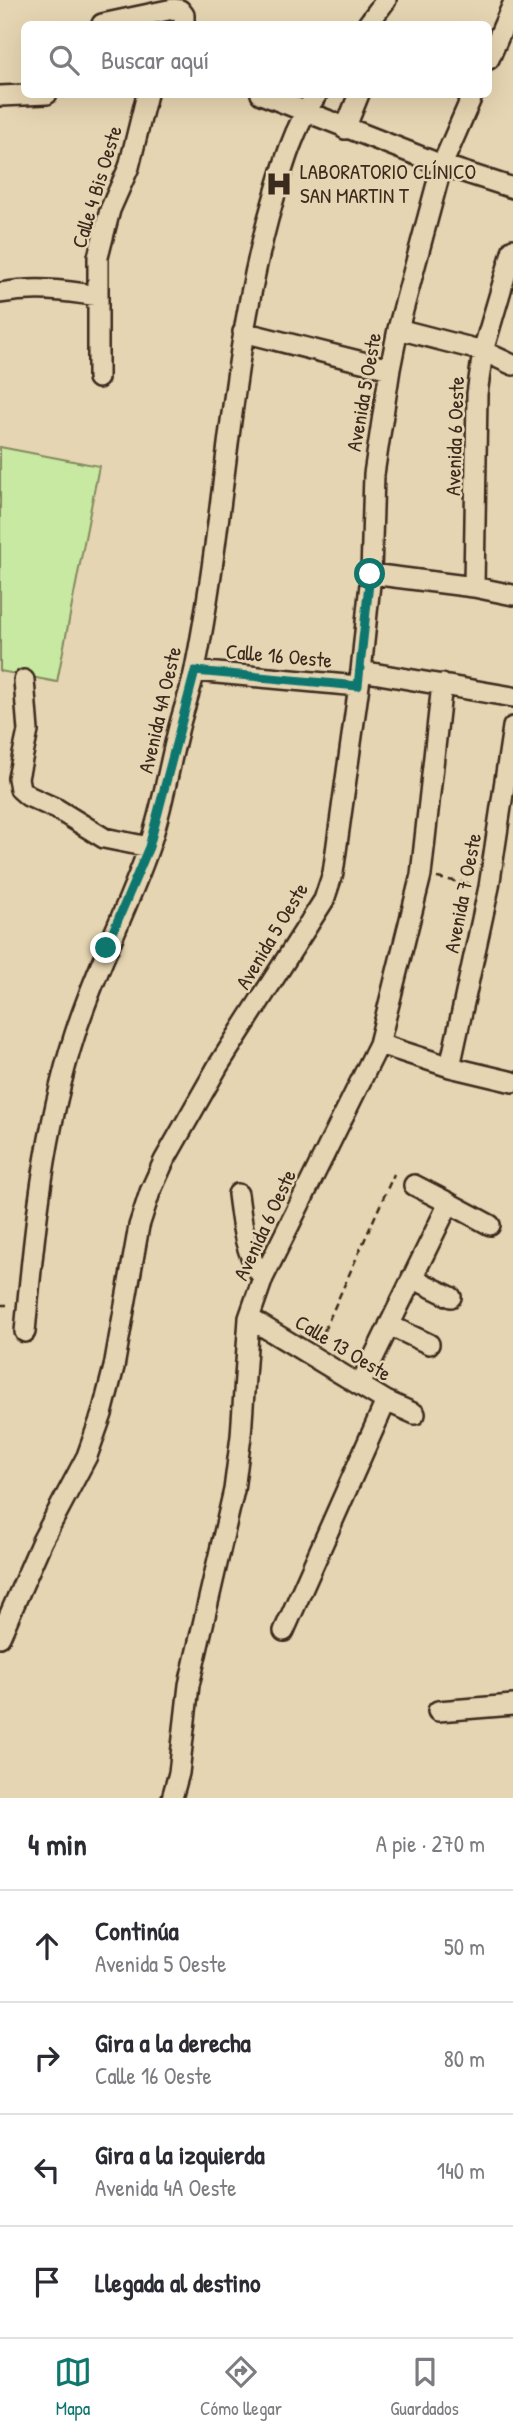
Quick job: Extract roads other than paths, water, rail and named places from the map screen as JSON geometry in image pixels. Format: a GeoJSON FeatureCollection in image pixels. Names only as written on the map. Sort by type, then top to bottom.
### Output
{"type":"FeatureCollection","features":[{"type":"Feature","properties":{"kind":"street"},"geometry":{"type":"LineString","coordinates":[[370,21],[386,0]]}},
{"type":"Feature","properties":{"kind":"street"},"geometry":{"type":"LineString","coordinates":[[492,50],[513,4]]}},
{"type":"Feature","properties":{"kind":"street"},"geometry":{"type":"LineString","coordinates":[[116,21],[173,9],[180,10],[184,21]]}},
{"type":"Feature","properties":{"kind":"street"},"geometry":{"type":"LineString","coordinates":[[0,96],[21,95]]}},
{"type":"Feature","properties":{"kind":"street","name":"Calle 4 Bis Oeste"},"geometry":{"type":"LineString","coordinates":[[97,378],[98,257],[107,222],[129,167],[146,98]]}},
{"type":"Feature","properties":{"kind":"street"},"geometry":{"type":"LineString","coordinates":[[271,98],[345,129],[513,188]]}},
{"type":"Feature","properties":{"kind":"street","name":"Avenida 4A Oeste"},"geometry":{"type":"LineString","coordinates":[[25,1332],[43,1178],[60,1088],[90,989],[149,847],[195,671],[225,482],[243,332],[258,256],[281,172],[304,112],[314,98]]}},
{"type":"Feature","properties":{"kind":"street"},"geometry":{"type":"LineString","coordinates":[[345,129],[357,98]]}},
{"type":"Feature","properties":{"kind":"street","name":"Avenida 5 Oeste"},"geometry":{"type":"LineString","coordinates":[[0,1637],[42,1541],[87,1456],[102,1414],[114,1367],[139,1226],[150,1192],[175,1140],[218,1066],[324,900],[332,873],[359,678],[370,574],[373,474],[390,369],[398,329],[442,165],[471,98]]}},
{"type":"Feature","properties":{"kind":"street","name":"Avenida 6 Oeste"},"geometry":{"type":"LineString","coordinates":[[474,587],[477,394],[484,351],[513,250]]}},
{"type":"Feature","properties":{"kind":"street"},"geometry":{"type":"LineString","coordinates":[[0,293],[23,289],[60,289],[97,296]]}},
{"type":"Feature","properties":{"kind":"street"},"geometry":{"type":"LineString","coordinates":[[398,329],[484,351],[513,365]]}},
{"type":"Feature","properties":{"kind":"street"},"geometry":{"type":"LineString","coordinates":[[243,332],[390,369]]}},
{"type":"Feature","properties":{"kind":"street"},"geometry":{"type":"LineString","coordinates":[[370,574],[474,587],[513,595]]}},
{"type":"Feature","properties":{"kind":"street","name":"Calle 16 Oeste"},"geometry":{"type":"LineString","coordinates":[[195,671],[442,684],[513,697]]}},
{"type":"Feature","properties":{"kind":"street"},"geometry":{"type":"LineString","coordinates":[[23,680],[28,731],[18,778],[20,789],[104,838],[149,847]]}},
{"type":"Feature","properties":{"kind":"street","name":"Avenida 6 Oeste"},"geometry":{"type":"LineString","coordinates":[[172,1798],[179,1773],[188,1685],[234,1490],[241,1436],[249,1318],[263,1278],[379,1044],[421,875],[442,684]]}},
{"type":"Feature","properties":{"kind":"street","name":"Avenida 7 Oeste"},"geometry":{"type":"LineString","coordinates":[[450,1067],[489,887],[513,727]]}},
{"type":"Feature","properties":{"kind":"street"},"geometry":{"type":"LineString","coordinates":[[379,1044],[450,1067],[513,1082]]}},
{"type":"Feature","properties":{"kind":"street"},"geometry":{"type":"LineString","coordinates":[[414,1185],[490,1225]]}},
{"type":"Feature","properties":{"kind":"street"},"geometry":{"type":"LineString","coordinates":[[238,1194],[246,1247],[251,1262],[263,1278]]}},
{"type":"Feature","properties":{"kind":"street"},"geometry":{"type":"LineString","coordinates":[[360,1385],[449,1203]]}},
{"type":"Feature","properties":{"kind":"street"},"geometry":{"type":"LineString","coordinates":[[412,1278],[451,1297]]}},
{"type":"Feature","properties":{"kind":"street","name":"Calle 13 Oeste"},"geometry":{"type":"LineString","coordinates":[[249,1318],[386,1401],[415,1414]]}},
{"type":"Feature","properties":{"kind":"street"},"geometry":{"type":"LineString","coordinates":[[389,1325],[429,1344]]}},
{"type":"Feature","properties":{"kind":"street"},"geometry":{"type":"LineString","coordinates":[[284,1631],[386,1401]]}},
{"type":"Feature","properties":{"kind":"street"},"geometry":{"type":"LineString","coordinates":[[438,1711],[513,1705]]}},
{"type":"Feature","properties":{"kind":"place","name":"LABORATORIO CLÍNICO SAN MARTIN T"},"geometry":{"type":"Point","coordinates":[279,184]}}]}
